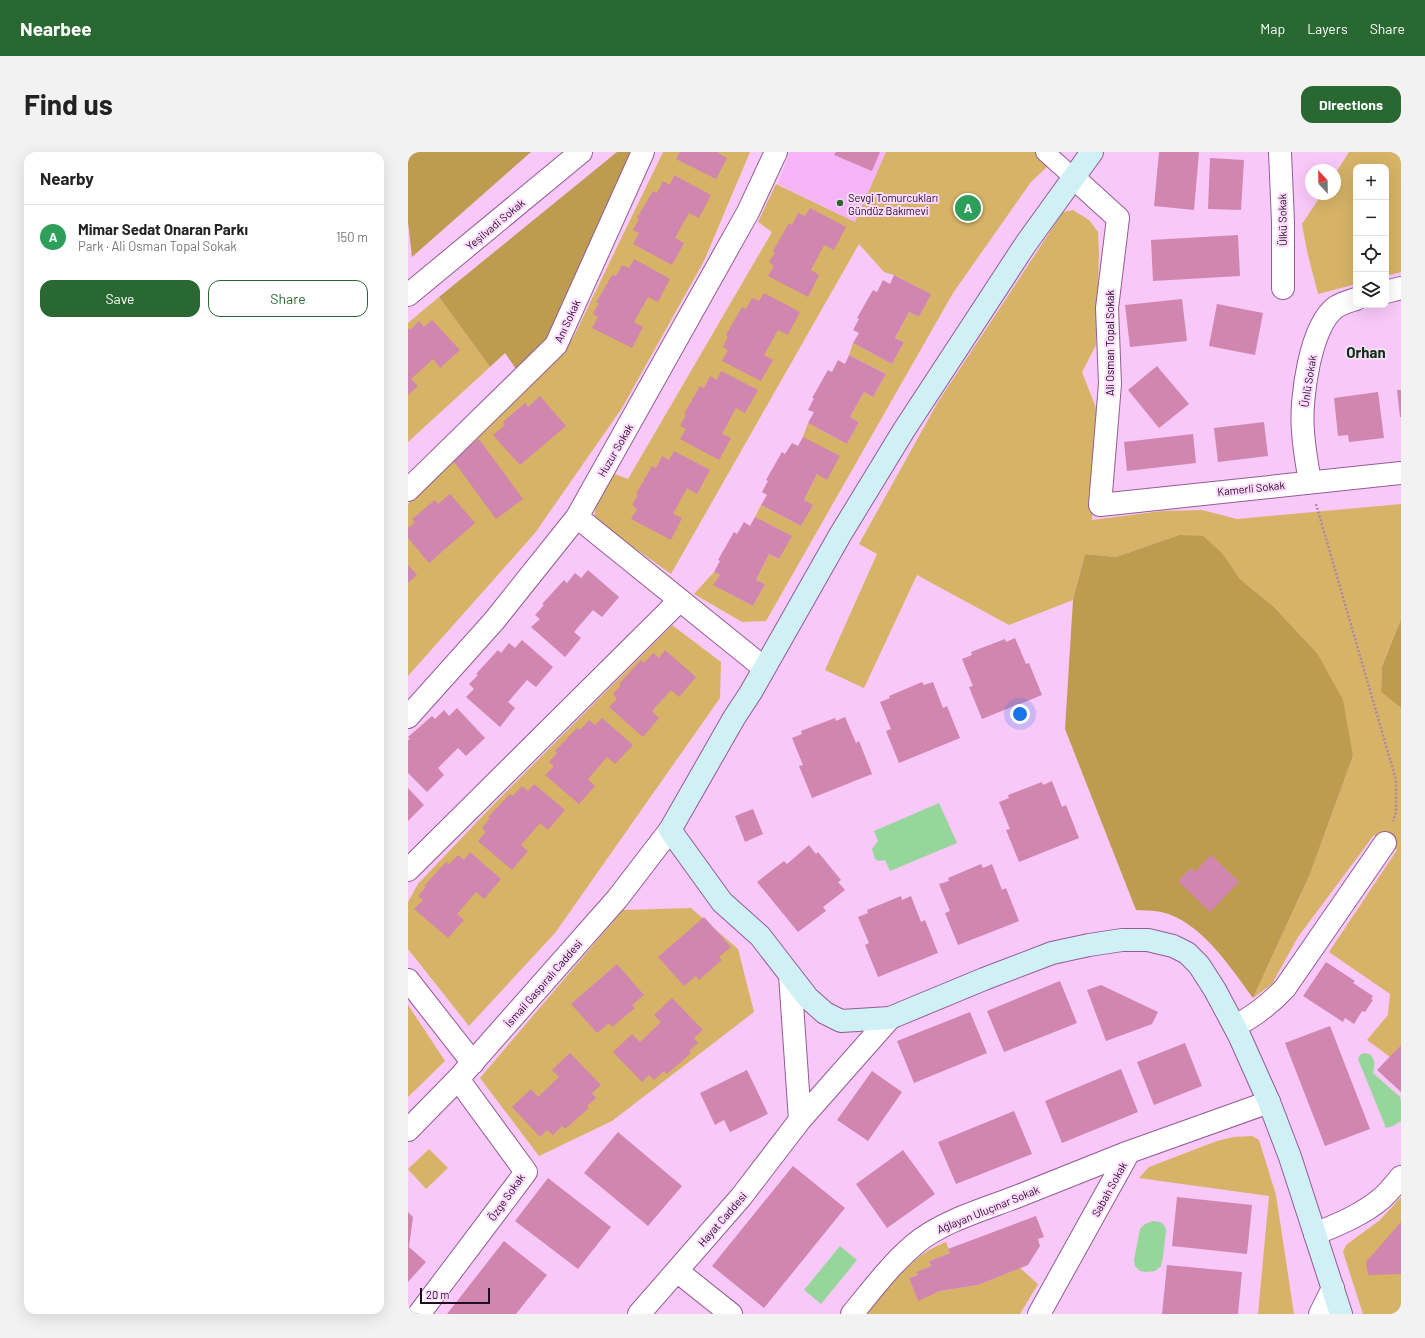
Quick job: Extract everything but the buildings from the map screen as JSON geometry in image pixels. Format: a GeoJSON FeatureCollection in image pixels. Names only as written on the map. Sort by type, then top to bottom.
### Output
{"type":"FeatureCollection","features":[{"type":"Feature","properties":{"kind":"main road"},"geometry":{"type":"LineString","coordinates":[[1092,152],[1024,245],[904,430],[840,535],[670,830],[722,902],[760,936],[808,998],[825,1013],[842,1020],[890,1018],[984,978],[1052,953],[1089,945],[1122,940],[1148,940],[1174,946],[1187,953],[1199,965],[1215,990],[1234,1026],[1269,1102],[1290,1157],[1341,1314]]}},
{"type":"Feature","properties":{"kind":"street","name":"Yeşilvadi Sokak"},"geometry":{"type":"LineString","coordinates":[[409,292],[581,152]]}},
{"type":"Feature","properties":{"kind":"street","name":"Anı Sokak"},"geometry":{"type":"LineString","coordinates":[[408,490],[556,345],[643,152]]}},
{"type":"Feature","properties":{"kind":"street","name":"Huzur Sokak"},"geometry":{"type":"LineString","coordinates":[[408,717],[494,621],[576,517],[748,212],[776,152]]}},
{"type":"Feature","properties":{"kind":"street"},"geometry":{"type":"LineString","coordinates":[[1045,152],[1074,178]]}},
{"type":"Feature","properties":{"kind":"street","name":"Ülkü Sokak"},"geometry":{"type":"LineString","coordinates":[[1280,152],[1283,222],[1283,288]]}},
{"type":"Feature","properties":{"kind":"street","name":"Ali Osman Topal Sokak"},"geometry":{"type":"LineString","coordinates":[[1074,178],[1118,218],[1108,308],[1110,384],[1100,505]]}},
{"type":"Feature","properties":{"kind":"street"},"geometry":{"type":"LineString","coordinates":[[1389,291],[1401,288]]}},
{"type":"Feature","properties":{"kind":"street","name":"Ünlü Sokak"},"geometry":{"type":"LineString","coordinates":[[1310,482],[1303,430],[1303,401],[1308,369],[1316,339],[1327,318],[1336,307],[1353,300]]}},
{"type":"Feature","properties":{"kind":"street","name":"Kamerli Sokak"},"geometry":{"type":"LineString","coordinates":[[1100,505],[1401,473]]}},
{"type":"Feature","properties":{"kind":"street"},"geometry":{"type":"LineString","coordinates":[[576,517],[764,668]]}},
{"type":"Feature","properties":{"kind":"street"},"geometry":{"type":"LineString","coordinates":[[408,870],[680,600]]}},
{"type":"Feature","properties":{"kind":"street","name":"İsmail Gaspıralı Caddesi"},"geometry":{"type":"LineString","coordinates":[[408,1130],[473,1063],[617,899],[670,830]]}},
{"type":"Feature","properties":{"kind":"street"},"geometry":{"type":"LineString","coordinates":[[1234,1026],[1253,1017],[1271,1003],[1285,988],[1385,842]]}},
{"type":"Feature","properties":{"kind":"street"},"geometry":{"type":"LineString","coordinates":[[790,975],[800,1120]]}},
{"type":"Feature","properties":{"kind":"street"},"geometry":{"type":"LineString","coordinates":[[408,980],[473,1063]]}},
{"type":"Feature","properties":{"kind":"street","name":"Hayat Caddesi"},"geometry":{"type":"LineString","coordinates":[[638,1314],[741,1197],[800,1120],[890,1018]]}},
{"type":"Feature","properties":{"kind":"street","name":"Özge Sokak"},"geometry":{"type":"LineString","coordinates":[[419,1314],[526,1172],[458,1079]]}},
{"type":"Feature","properties":{"kind":"street","name":"Sabah Sokak"},"geometry":{"type":"LineString","coordinates":[[1039,1314],[1129,1152],[1269,1102]]}},
{"type":"Feature","properties":{"kind":"street","name":"Ağlayan Uluçınar Sokak"},"geometry":{"type":"LineString","coordinates":[[852,1314],[903,1255],[916,1243],[935,1230],[972,1213],[1129,1152]]}},
{"type":"Feature","properties":{"kind":"street"},"geometry":{"type":"LineString","coordinates":[[1315,1234],[1363,1212],[1382,1197],[1401,1177]]}},
{"type":"Feature","properties":{"kind":"street"},"geometry":{"type":"LineString","coordinates":[[677,1271],[731,1314]]}},
{"type":"Feature","properties":{"kind":"street"},"geometry":{"type":"LineString","coordinates":[[1320,1314],[1333,1288]]}},
{"type":"Feature","properties":{"kind":"path"},"geometry":{"type":"LineString","coordinates":[[1310,482],[1396,780],[1396,812],[1385,842]]}},
{"type":"Feature","properties":{"kind":"shaded area"},"geometry":{"type":"Polygon","coordinates":[[[408,152],[531,152],[412,257],[408,222],[408,152]]]}},
{"type":"Feature","properties":{"kind":"shaded area"},"geometry":{"type":"Polygon","coordinates":[[[617,152],[634,152],[555,331],[516,369],[505,353],[490,367],[439,297],[617,152]]]}},
{"type":"Feature","properties":{"kind":"shaded area"},"geometry":{"type":"Polygon","coordinates":[[[663,152],[750,152],[704,261],[622,408],[535,533],[408,676],[408,504],[528,386],[574,336],[663,152]]]}},
{"type":"Feature","properties":{"kind":"shaded area","name":"Sevgi Tomurcukları Gündüz Bakımevi"},"geometry":{"type":"Polygon","coordinates":[[[790,152],[886,152],[855,222],[778,184],[790,152]]]}},
{"type":"Feature","properties":{"kind":"shaded area"},"geometry":{"type":"Polygon","coordinates":[[[886,152],[1037,152],[1050,164],[1031,182],[953,293],[766,621],[742,622],[694,594],[714,572],[720,575],[714,585],[753,606],[765,584],[756,580],[769,554],[779,559],[791,536],[755,517],[761,505],[801,526],[812,505],[804,500],[817,474],[827,479],[803,437],[808,423],[847,444],[859,422],[850,417],[864,392],[873,397],[886,374],[849,355],[853,343],[892,364],[904,342],[895,338],[909,312],[919,317],[930,294],[894,275],[884,272],[859,244],[671,574],[594,519],[597,494],[615,474],[628,479],[772,232],[758,222],[776,184],[855,222],[886,152]]]}},
{"type":"Feature","properties":{"kind":"shaded area"},"geometry":{"type":"Polygon","coordinates":[[[1349,152],[1401,152],[1401,272],[1389,275],[1389,164],[1353,164],[1353,285],[1318,294],[1302,224],[1318,200],[1341,200],[1341,165],[1349,152]]]}},
{"type":"Feature","properties":{"kind":"shaded area"},"geometry":{"type":"Polygon","coordinates":[[[1073,210],[1089,220],[1098,232],[1099,253],[1096,345],[1082,372],[1098,413],[1092,520],[1162,511],[1202,510],[1237,519],[1401,504],[1401,619],[1382,665],[1381,692],[1401,708],[1401,1045],[1390,1057],[1367,1040],[1388,1015],[1390,994],[1329,952],[1397,850],[1374,835],[1298,937],[1272,984],[1253,998],[1310,874],[1353,756],[1317,653],[1273,606],[1240,579],[1223,554],[1179,535],[1116,557],[1085,554],[1073,600],[1009,625],[917,575],[864,688],[825,670],[877,554],[859,544],[938,402],[1063,212],[1073,210]]]}},
{"type":"Feature","properties":{"kind":"shaded area"},"geometry":{"type":"Polygon","coordinates":[[[439,297],[490,367],[408,442],[408,323],[439,297]]]}},
{"type":"Feature","properties":{"kind":"shaded area"},"geometry":{"type":"Polygon","coordinates":[[[1179,535],[1203,536],[1223,554],[1240,579],[1273,606],[1317,653],[1343,700],[1353,756],[1310,874],[1253,998],[1235,973],[1213,947],[1202,935],[1189,925],[1175,917],[1161,912],[1136,910],[1065,729],[1073,600],[1085,554],[1116,557],[1179,535]]]}},
{"type":"Feature","properties":{"kind":"shaded area"},"geometry":{"type":"Polygon","coordinates":[[[1401,619],[1401,708],[1381,692],[1382,666],[1401,619]]]}},
{"type":"Feature","properties":{"kind":"shaded area"},"geometry":{"type":"Polygon","coordinates":[[[672,625],[721,662],[720,698],[555,933],[469,1026],[408,949],[408,902],[418,884],[492,806],[672,625]]]}},
{"type":"Feature","properties":{"kind":"shaded area"},"geometry":{"type":"Polygon","coordinates":[[[939,803],[957,843],[890,871],[885,860],[879,861],[875,859],[872,849],[878,841],[874,831],[939,803]]]}},
{"type":"Feature","properties":{"kind":"shaded area"},"geometry":{"type":"Polygon","coordinates":[[[691,908],[738,949],[754,1012],[612,1121],[539,1156],[480,1078],[623,910],[691,908]]]}},
{"type":"Feature","properties":{"kind":"shaded area"},"geometry":{"type":"Polygon","coordinates":[[[408,1005],[445,1061],[408,1097],[408,1005]]]}},
{"type":"Feature","properties":{"kind":"shaded area"},"geometry":{"type":"Polygon","coordinates":[[[1364,1053],[1373,1057],[1373,1073],[1400,1097],[1401,1121],[1393,1126],[1386,1128],[1358,1059],[1360,1055],[1364,1053]]]}},
{"type":"Feature","properties":{"kind":"shaded area"},"geometry":{"type":"Polygon","coordinates":[[[1252,1136],[1259,1140],[1276,1195],[1294,1314],[1258,1314],[1269,1196],[1139,1178],[1149,1167],[1217,1141],[1233,1137],[1252,1136]]]}},
{"type":"Feature","properties":{"kind":"shaded area"},"geometry":{"type":"Polygon","coordinates":[[[429,1149],[448,1168],[426,1189],[408,1169],[429,1149]]]}},
{"type":"Feature","properties":{"kind":"shaded area"},"geometry":{"type":"Polygon","coordinates":[[[1401,1197],[1401,1314],[1363,1314],[1343,1252],[1346,1245],[1380,1220],[1401,1197]]]}},
{"type":"Feature","properties":{"kind":"shaded area"},"geometry":{"type":"Polygon","coordinates":[[[1153,1221],[1160,1222],[1164,1225],[1166,1230],[1161,1266],[1155,1271],[1140,1271],[1135,1266],[1134,1260],[1140,1229],[1145,1224],[1153,1221]]]}},
{"type":"Feature","properties":{"kind":"shaded area"},"geometry":{"type":"Polygon","coordinates":[[[946,1242],[950,1253],[929,1261],[931,1266],[917,1272],[918,1275],[909,1278],[918,1300],[940,1291],[978,1285],[1020,1268],[1038,1284],[1020,1314],[865,1314],[895,1280],[920,1256],[946,1242]]]}},
{"type":"Feature","properties":{"kind":"shaded area"},"geometry":{"type":"Polygon","coordinates":[[[840,1246],[857,1260],[821,1304],[804,1290],[840,1246]]]}},
{"type":"Feature","properties":{"kind":"place","name":"Sevgi Tomurcukları Gündüz Bakımevi"},"geometry":{"type":"Point","coordinates":[840,203]}},
{"type":"Feature","properties":{"kind":"place","name":"Mimar Sedat Onaran Parkı"},"geometry":{"type":"Point","coordinates":[968,208]}},
{"type":"Feature","properties":{"kind":"district","name":"Orhan"},"geometry":{"type":"Point","coordinates":[1366,352]}}]}
